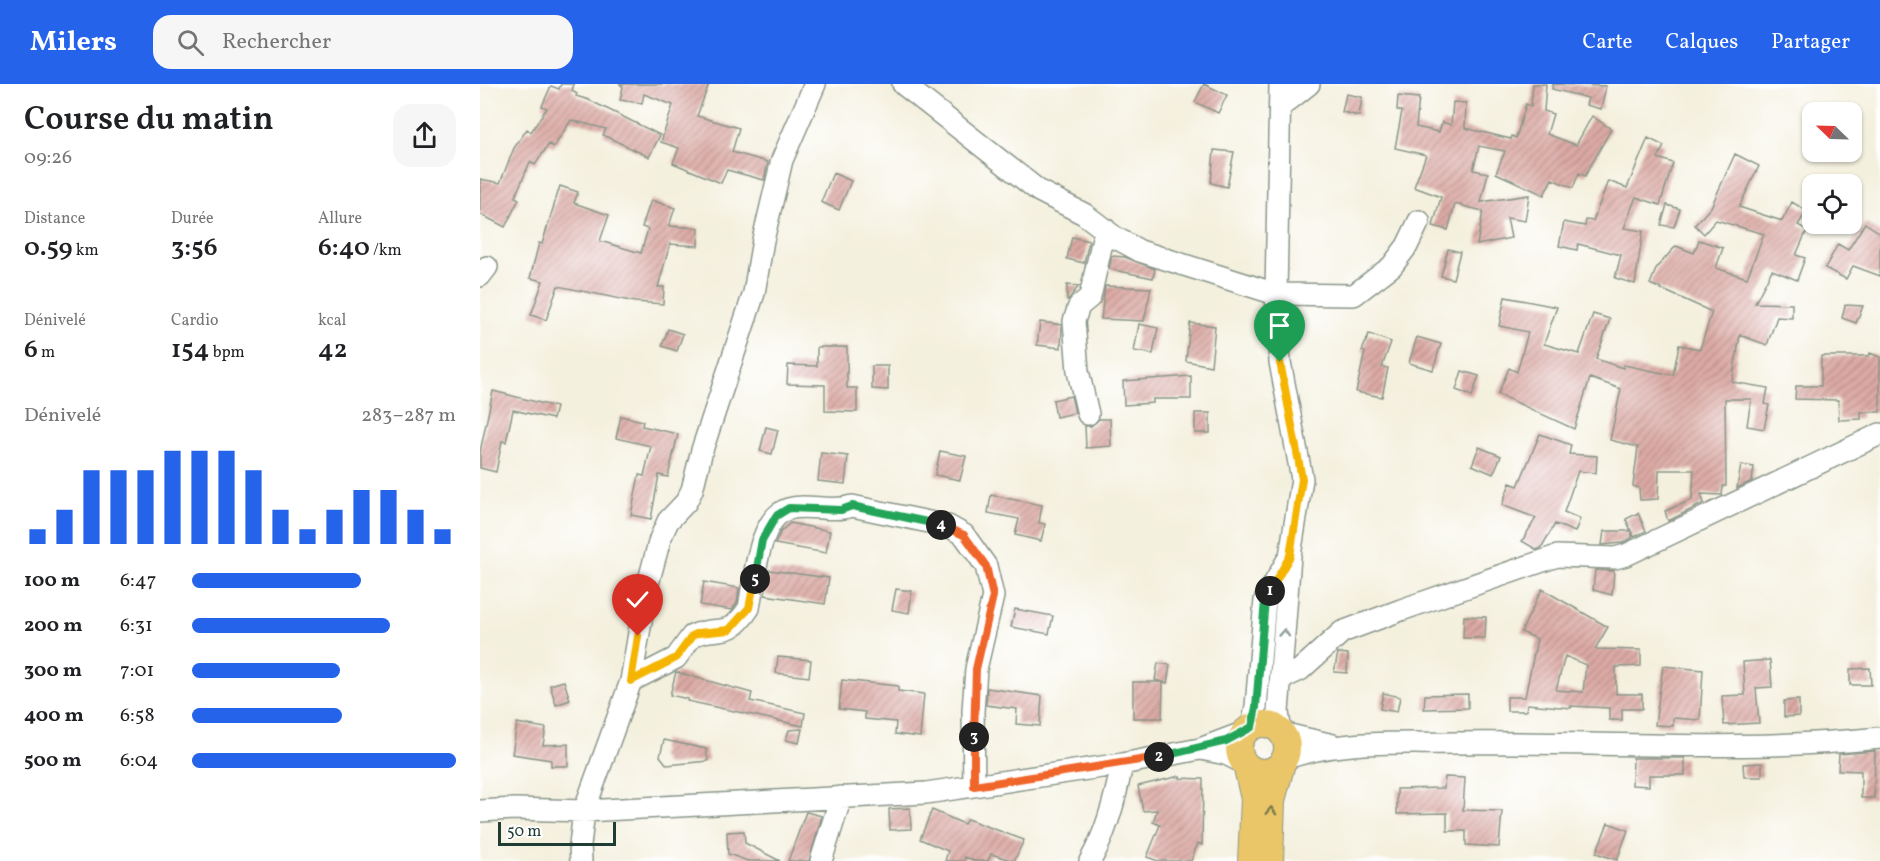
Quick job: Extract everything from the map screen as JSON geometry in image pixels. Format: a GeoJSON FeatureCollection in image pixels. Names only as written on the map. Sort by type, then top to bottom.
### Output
{"type":"FeatureCollection","features":[{"type":"Feature","properties":{"kind":"main road"},"geometry":{"type":"LineString","coordinates":[[1251,861],[1254,799],[1238,746],[1248,729],[1268,725],[1281,733],[1287,748],[1272,800],[1270,861]]}},
{"type":"Feature","properties":{"kind":"main road"},"geometry":{"type":"LineString","coordinates":[[1245,765],[1262,773],[1270,772],[1283,761]]}},
{"type":"Feature","properties":{"kind":"street"},"geometry":{"type":"LineString","coordinates":[[581,861],[580,845],[584,811],[631,681],[646,591],[660,538],[668,521],[686,502],[692,490],[702,450],[754,292],[763,240],[782,160],[815,84]]}},
{"type":"Feature","properties":{"kind":"street"},"geometry":{"type":"LineString","coordinates":[[903,84],[1039,190],[1083,214],[1140,251],[1276,294],[1354,295],[1392,266],[1407,246],[1419,221]]}},
{"type":"Feature","properties":{"kind":"street"},"geometry":{"type":"LineString","coordinates":[[1280,84],[1276,294],[1280,362],[1302,479],[1290,556],[1278,712],[1281,733],[1333,745],[1547,742],[1743,746],[1828,744],[1880,738]]}},
{"type":"Feature","properties":{"kind":"street"},"geometry":{"type":"LineString","coordinates":[[1280,107],[1308,84]]}},
{"type":"Feature","properties":{"kind":"street"},"geometry":{"type":"LineString","coordinates":[[1088,414],[1078,371],[1074,321],[1079,306],[1090,297],[1105,229]]}},
{"type":"Feature","properties":{"kind":"street"},"geometry":{"type":"LineString","coordinates":[[1281,679],[1300,670],[1342,632],[1557,556],[1615,558],[1626,555],[1880,434]]}},
{"type":"Feature","properties":{"kind":"street"},"geometry":{"type":"LineString","coordinates":[[631,681],[676,658],[692,636],[698,633],[729,630],[744,615],[749,608],[762,540],[776,516],[789,508],[841,510],[852,506],[948,526],[964,535],[986,566],[993,596],[976,669],[973,711],[974,786]]}},
{"type":"Feature","properties":{"kind":"street"},"geometry":{"type":"LineString","coordinates":[[480,811],[515,808],[584,811],[926,793],[1122,764],[1200,749],[1248,729],[1256,707],[1265,600],[1290,556]]}},
{"type":"Feature","properties":{"kind":"street"},"geometry":{"type":"LineString","coordinates":[[1283,761],[1333,745]]}},
{"type":"Feature","properties":{"kind":"street"},"geometry":{"type":"LineString","coordinates":[[1200,749],[1226,754],[1245,765]]}},
{"type":"Feature","properties":{"kind":"street"},"geometry":{"type":"LineString","coordinates":[[1090,861],[1102,837],[1116,796],[1122,764]]}},
{"type":"Feature","properties":{"kind":"street"},"geometry":{"type":"LineString","coordinates":[[821,861],[841,797]]}},
{"type":"Feature","properties":{"kind":"building"},"geometry":{"type":"Polygon","coordinates":[[[561,84],[574,84],[572,91],[577,94],[576,96],[589,100],[660,135],[649,157],[603,135],[606,129],[571,120],[554,147],[549,144],[535,165],[530,162],[515,197],[519,199],[505,227],[480,214],[480,179],[500,183],[514,148],[527,129],[531,132],[547,108],[542,106],[551,86],[559,89],[561,84]]]}},
{"type":"Feature","properties":{"kind":"building"},"geometry":{"type":"Polygon","coordinates":[[[620,84],[709,84],[697,116],[739,128],[732,152],[768,162],[764,180],[727,170],[721,183],[673,163],[679,148],[661,142],[673,105],[644,94],[642,103],[620,100],[623,87],[620,84]]]}},
{"type":"Feature","properties":{"kind":"building"},"geometry":{"type":"Polygon","coordinates":[[[1204,84],[1227,95],[1218,113],[1195,102],[1204,84]]]}},
{"type":"Feature","properties":{"kind":"building"},"geometry":{"type":"Polygon","coordinates":[[[1533,84],[1546,84],[1544,111],[1553,114],[1547,134],[1576,145],[1592,116],[1611,129],[1585,176],[1579,173],[1573,188],[1552,179],[1544,195],[1496,173],[1505,151],[1479,146],[1473,170],[1488,173],[1481,202],[1529,195],[1525,221],[1507,218],[1511,238],[1477,245],[1483,211],[1455,204],[1448,230],[1433,226],[1441,197],[1414,187],[1426,155],[1395,148],[1402,111],[1397,110],[1398,96],[1419,98],[1416,127],[1439,132],[1442,122],[1451,125],[1453,102],[1466,103],[1465,128],[1511,139],[1512,136],[1516,138],[1526,104],[1531,106],[1533,84]]]}},
{"type":"Feature","properties":{"kind":"building"},"geometry":{"type":"Polygon","coordinates":[[[1553,84],[1606,86],[1601,109],[1586,105],[1588,98],[1552,89],[1553,84]]]}},
{"type":"Feature","properties":{"kind":"building"},"geometry":{"type":"Polygon","coordinates":[[[1346,94],[1362,97],[1359,116],[1342,112],[1346,94]]]}},
{"type":"Feature","properties":{"kind":"building"},"geometry":{"type":"Polygon","coordinates":[[[1648,138],[1664,146],[1658,158],[1673,163],[1660,205],[1636,197],[1624,228],[1643,231],[1635,284],[1615,278],[1621,255],[1578,244],[1577,250],[1559,246],[1564,222],[1585,226],[1586,220],[1593,221],[1608,181],[1627,188],[1648,138]]]}},
{"type":"Feature","properties":{"kind":"building"},"geometry":{"type":"Polygon","coordinates":[[[1214,150],[1234,152],[1227,187],[1211,183],[1214,150]]]}},
{"type":"Feature","properties":{"kind":"building"},"geometry":{"type":"Polygon","coordinates":[[[1735,154],[1759,166],[1739,207],[1782,221],[1792,202],[1802,208],[1802,219],[1798,225],[1802,227],[1802,234],[1805,234],[1796,255],[1805,258],[1797,280],[1772,270],[1755,303],[1792,304],[1792,318],[1777,317],[1767,345],[1740,335],[1732,382],[1768,388],[1765,404],[1769,405],[1764,429],[1747,426],[1751,399],[1725,399],[1726,486],[1723,486],[1722,495],[1701,494],[1704,503],[1668,521],[1665,511],[1692,500],[1694,470],[1659,470],[1658,499],[1640,500],[1639,488],[1633,486],[1638,447],[1610,440],[1621,389],[1590,378],[1574,429],[1498,394],[1509,368],[1517,372],[1528,332],[1499,326],[1505,297],[1557,307],[1544,344],[1579,354],[1593,314],[1610,319],[1596,359],[1623,368],[1624,365],[1673,375],[1679,345],[1700,349],[1712,312],[1650,284],[1657,267],[1676,246],[1694,253],[1699,240],[1723,248],[1716,268],[1747,278],[1764,234],[1716,220],[1704,234],[1695,225],[1711,207],[1735,154]]]}},
{"type":"Feature","properties":{"kind":"building"},"geometry":{"type":"Polygon","coordinates":[[[833,173],[851,181],[839,210],[821,202],[833,173]]]}},
{"type":"Feature","properties":{"kind":"building"},"geometry":{"type":"Polygon","coordinates":[[[560,186],[578,192],[574,203],[609,215],[600,241],[641,253],[648,229],[642,227],[651,200],[675,208],[669,226],[699,228],[698,246],[670,244],[658,287],[664,287],[663,304],[635,302],[558,286],[546,320],[531,315],[543,281],[530,278],[539,243],[542,244],[560,186]]]}},
{"type":"Feature","properties":{"kind":"building"},"geometry":{"type":"Polygon","coordinates":[[[1667,205],[1680,209],[1674,227],[1661,225],[1667,205]]]}},
{"type":"Feature","properties":{"kind":"building"},"geometry":{"type":"Polygon","coordinates":[[[1865,223],[1880,233],[1880,276],[1853,266],[1846,279],[1825,268],[1838,244],[1848,250],[1858,234],[1862,234],[1865,223]]]}},
{"type":"Feature","properties":{"kind":"building"},"geometry":{"type":"Polygon","coordinates":[[[1072,237],[1089,241],[1084,263],[1067,259],[1072,237]]]}},
{"type":"Feature","properties":{"kind":"building"},"geometry":{"type":"Polygon","coordinates":[[[1448,249],[1460,252],[1453,279],[1441,276],[1448,249]]]}},
{"type":"Feature","properties":{"kind":"building"},"geometry":{"type":"Polygon","coordinates":[[[1112,256],[1125,257],[1155,269],[1153,278],[1109,269],[1112,256]]]}},
{"type":"Feature","properties":{"kind":"building"},"geometry":{"type":"Polygon","coordinates":[[[1067,285],[1079,286],[1068,300],[1067,300],[1067,285]]]}},
{"type":"Feature","properties":{"kind":"building"},"geometry":{"type":"Polygon","coordinates":[[[1105,286],[1151,288],[1144,321],[1101,319],[1105,286]]]}},
{"type":"Feature","properties":{"kind":"building"},"geometry":{"type":"Polygon","coordinates":[[[1845,305],[1863,306],[1856,323],[1842,318],[1845,305]]]}},
{"type":"Feature","properties":{"kind":"building"},"geometry":{"type":"Polygon","coordinates":[[[1040,322],[1062,325],[1061,348],[1037,345],[1040,322]]]}},
{"type":"Feature","properties":{"kind":"building"},"geometry":{"type":"Polygon","coordinates":[[[1190,323],[1215,326],[1211,366],[1186,361],[1190,323]]]}},
{"type":"Feature","properties":{"kind":"building"},"geometry":{"type":"Polygon","coordinates":[[[1139,324],[1158,328],[1153,354],[1134,351],[1139,324]]]}},
{"type":"Feature","properties":{"kind":"building"},"geometry":{"type":"Polygon","coordinates":[[[668,329],[683,334],[677,351],[662,346],[668,329]]]}},
{"type":"Feature","properties":{"kind":"building"},"geometry":{"type":"Polygon","coordinates":[[[1369,334],[1391,342],[1382,367],[1388,368],[1382,397],[1356,392],[1365,352],[1362,351],[1369,334]]]}},
{"type":"Feature","properties":{"kind":"building"},"geometry":{"type":"Polygon","coordinates":[[[1417,337],[1441,344],[1433,370],[1409,363],[1417,337]]]}},
{"type":"Feature","properties":{"kind":"building"},"geometry":{"type":"Polygon","coordinates":[[[817,347],[847,347],[847,388],[857,388],[857,412],[825,411],[825,385],[787,384],[788,365],[817,366],[817,347]]]}},
{"type":"Feature","properties":{"kind":"building"},"geometry":{"type":"Polygon","coordinates":[[[1870,353],[1880,357],[1880,412],[1861,412],[1861,419],[1839,420],[1838,400],[1795,399],[1796,386],[1821,386],[1821,356],[1869,356],[1870,353]]]}},
{"type":"Feature","properties":{"kind":"building"},"geometry":{"type":"Polygon","coordinates":[[[872,366],[888,366],[888,390],[872,389],[872,366]]]}},
{"type":"Feature","properties":{"kind":"building"},"geometry":{"type":"Polygon","coordinates":[[[1462,371],[1479,376],[1472,396],[1456,390],[1462,371]]]}},
{"type":"Feature","properties":{"kind":"building"},"geometry":{"type":"Polygon","coordinates":[[[1191,376],[1191,399],[1153,399],[1153,403],[1124,405],[1123,381],[1191,376]]]}},
{"type":"Feature","properties":{"kind":"building"},"geometry":{"type":"Polygon","coordinates":[[[493,391],[556,407],[553,419],[513,410],[506,442],[502,441],[496,472],[480,468],[480,452],[493,391]]]}},
{"type":"Feature","properties":{"kind":"building"},"geometry":{"type":"Polygon","coordinates":[[[1071,396],[1075,413],[1056,417],[1053,400],[1071,396]]]}},
{"type":"Feature","properties":{"kind":"building"},"geometry":{"type":"Polygon","coordinates":[[[1195,413],[1210,413],[1210,433],[1195,433],[1195,413]]]}},
{"type":"Feature","properties":{"kind":"building"},"geometry":{"type":"Polygon","coordinates":[[[621,416],[643,421],[642,426],[678,434],[668,477],[659,475],[651,519],[631,515],[639,475],[644,476],[651,446],[616,438],[621,416]]]}},
{"type":"Feature","properties":{"kind":"building"},"geometry":{"type":"Polygon","coordinates":[[[1099,419],[1110,419],[1111,446],[1086,448],[1085,426],[1091,426],[1099,419]]]}},
{"type":"Feature","properties":{"kind":"building"},"geometry":{"type":"Polygon","coordinates":[[[766,427],[778,430],[772,454],[760,451],[766,427]]]}},
{"type":"Feature","properties":{"kind":"building"},"geometry":{"type":"Polygon","coordinates":[[[1540,434],[1571,445],[1569,454],[1597,456],[1596,473],[1578,471],[1564,512],[1580,519],[1575,532],[1555,524],[1541,548],[1537,550],[1522,541],[1536,518],[1502,505],[1510,483],[1518,486],[1540,434]]]}},
{"type":"Feature","properties":{"kind":"building"},"geometry":{"type":"Polygon","coordinates":[[[1479,447],[1501,456],[1493,474],[1472,465],[1479,447]]]}},
{"type":"Feature","properties":{"kind":"building"},"geometry":{"type":"Polygon","coordinates":[[[940,451],[966,456],[960,480],[935,475],[940,451]]]}},
{"type":"Feature","properties":{"kind":"building"},"geometry":{"type":"Polygon","coordinates":[[[821,453],[848,456],[845,484],[818,481],[821,453]]]}},
{"type":"Feature","properties":{"kind":"building"},"geometry":{"type":"Polygon","coordinates":[[[1741,465],[1754,467],[1752,481],[1737,488],[1741,465]]]}},
{"type":"Feature","properties":{"kind":"building"},"geometry":{"type":"Polygon","coordinates":[[[991,495],[1042,505],[1039,523],[1045,524],[1041,541],[1015,535],[1019,519],[988,513],[991,495]]]}},
{"type":"Feature","properties":{"kind":"building"},"geometry":{"type":"Polygon","coordinates":[[[1638,513],[1646,531],[1634,537],[1632,532],[1632,538],[1622,543],[1602,545],[1604,531],[1631,531],[1626,519],[1638,513]]]}},
{"type":"Feature","properties":{"kind":"building"},"geometry":{"type":"Polygon","coordinates":[[[790,523],[830,531],[826,553],[775,544],[781,531],[790,523]]]}},
{"type":"Feature","properties":{"kind":"building"},"geometry":{"type":"Polygon","coordinates":[[[769,570],[829,578],[825,604],[765,595],[769,570]]]}},
{"type":"Feature","properties":{"kind":"building"},"geometry":{"type":"Polygon","coordinates":[[[1595,570],[1614,571],[1612,595],[1593,590],[1595,570]]]}},
{"type":"Feature","properties":{"kind":"building"},"geometry":{"type":"Polygon","coordinates":[[[704,582],[739,588],[737,603],[732,610],[700,605],[704,582]]]}},
{"type":"Feature","properties":{"kind":"building"},"geometry":{"type":"Polygon","coordinates":[[[896,589],[912,591],[909,613],[892,610],[896,589]]]}},
{"type":"Feature","properties":{"kind":"building"},"geometry":{"type":"Polygon","coordinates":[[[1542,589],[1608,627],[1595,649],[1641,650],[1641,666],[1616,667],[1616,694],[1642,694],[1642,709],[1622,709],[1622,720],[1609,720],[1609,708],[1571,706],[1571,708],[1527,704],[1526,711],[1507,711],[1507,697],[1525,697],[1537,639],[1521,632],[1542,589]],[[1565,656],[1556,690],[1583,692],[1586,665],[1565,656]]]}},
{"type":"Feature","properties":{"kind":"building"},"geometry":{"type":"Polygon","coordinates":[[[1015,609],[1053,616],[1049,634],[1011,627],[1015,609]]]}},
{"type":"Feature","properties":{"kind":"building"},"geometry":{"type":"Polygon","coordinates":[[[1464,616],[1486,617],[1485,638],[1463,638],[1464,616]]]}},
{"type":"Feature","properties":{"kind":"building"},"geometry":{"type":"Polygon","coordinates":[[[1338,653],[1348,654],[1347,673],[1334,672],[1338,653]]]}},
{"type":"Feature","properties":{"kind":"building"},"geometry":{"type":"Polygon","coordinates":[[[778,657],[811,660],[809,677],[776,673],[778,657]]]}},
{"type":"Feature","properties":{"kind":"building"},"geometry":{"type":"Polygon","coordinates":[[[1770,660],[1772,687],[1756,688],[1759,723],[1724,725],[1722,696],[1745,695],[1743,662],[1770,660]]]}},
{"type":"Feature","properties":{"kind":"building"},"geometry":{"type":"Polygon","coordinates":[[[1158,663],[1170,665],[1167,683],[1155,680],[1158,663]]]}},
{"type":"Feature","properties":{"kind":"building"},"geometry":{"type":"Polygon","coordinates":[[[1663,666],[1703,670],[1700,720],[1673,718],[1673,726],[1655,725],[1663,666]]]}},
{"type":"Feature","properties":{"kind":"building"},"geometry":{"type":"Polygon","coordinates":[[[1870,668],[1871,685],[1850,685],[1850,669],[1870,668]]]}},
{"type":"Feature","properties":{"kind":"building"},"geometry":{"type":"Polygon","coordinates":[[[676,672],[752,693],[750,701],[805,713],[803,726],[687,701],[688,699],[670,695],[676,672]]]}},
{"type":"Feature","properties":{"kind":"building"},"geometry":{"type":"Polygon","coordinates":[[[842,680],[898,686],[898,691],[924,694],[920,737],[895,734],[896,722],[865,719],[865,712],[839,709],[842,680]]]}},
{"type":"Feature","properties":{"kind":"building"},"geometry":{"type":"Polygon","coordinates":[[[564,681],[570,700],[556,705],[550,685],[564,681]]]}},
{"type":"Feature","properties":{"kind":"building"},"geometry":{"type":"Polygon","coordinates":[[[1133,682],[1163,682],[1162,718],[1133,718],[1133,682]]]}},
{"type":"Feature","properties":{"kind":"building"},"geometry":{"type":"Polygon","coordinates":[[[987,688],[1042,696],[1040,726],[1016,724],[1017,709],[986,705],[987,688]]]}},
{"type":"Feature","properties":{"kind":"building"},"geometry":{"type":"Polygon","coordinates":[[[1383,693],[1400,697],[1397,712],[1380,709],[1383,693]]]}},
{"type":"Feature","properties":{"kind":"building"},"geometry":{"type":"Polygon","coordinates":[[[1468,694],[1468,708],[1424,709],[1425,695],[1468,694]]]}},
{"type":"Feature","properties":{"kind":"building"},"geometry":{"type":"Polygon","coordinates":[[[1799,700],[1799,716],[1784,717],[1784,701],[1799,700]]]}},
{"type":"Feature","properties":{"kind":"building"},"geometry":{"type":"Polygon","coordinates":[[[517,723],[546,728],[543,745],[568,744],[568,766],[551,766],[551,760],[512,754],[517,723]]]}},
{"type":"Feature","properties":{"kind":"building"},"geometry":{"type":"Polygon","coordinates":[[[802,729],[799,743],[786,740],[789,730],[802,729]]]}},
{"type":"Feature","properties":{"kind":"building"},"geometry":{"type":"Polygon","coordinates":[[[664,740],[706,749],[708,761],[667,765],[660,756],[664,740]]]}},
{"type":"Feature","properties":{"kind":"building"},"geometry":{"type":"Polygon","coordinates":[[[1875,751],[1874,798],[1861,798],[1861,771],[1838,770],[1839,754],[1875,751]]]}},
{"type":"Feature","properties":{"kind":"building"},"geometry":{"type":"Polygon","coordinates":[[[1633,758],[1685,758],[1685,775],[1649,775],[1649,786],[1632,785],[1633,758]]]}},
{"type":"Feature","properties":{"kind":"building"},"geometry":{"type":"Polygon","coordinates":[[[1762,763],[1762,777],[1744,777],[1743,764],[1762,763]]]}},
{"type":"Feature","properties":{"kind":"building"},"geometry":{"type":"Polygon","coordinates":[[[1180,776],[1180,778],[1203,779],[1202,845],[1198,843],[1191,861],[1158,861],[1147,857],[1160,825],[1153,822],[1157,810],[1143,811],[1138,786],[1180,776]]]}},
{"type":"Feature","properties":{"kind":"building"},"geometry":{"type":"Polygon","coordinates":[[[1445,777],[1465,778],[1463,810],[1502,811],[1499,847],[1466,845],[1466,831],[1447,831],[1447,813],[1397,814],[1397,789],[1444,788],[1445,777]]]}},
{"type":"Feature","properties":{"kind":"building"},"geometry":{"type":"Polygon","coordinates":[[[910,808],[911,829],[890,830],[889,809],[910,808]]]}},
{"type":"Feature","properties":{"kind":"building"},"geometry":{"type":"Polygon","coordinates":[[[932,810],[964,824],[967,819],[1024,840],[1014,861],[991,854],[988,861],[975,861],[965,857],[964,861],[945,861],[948,851],[920,839],[932,810]]]}},
{"type":"Feature","properties":{"kind":"building"},"geometry":{"type":"Polygon","coordinates":[[[806,812],[822,816],[809,861],[788,861],[806,812]]]}},
{"type":"Feature","properties":{"kind":"building"},"geometry":{"type":"Polygon","coordinates":[[[1608,823],[1628,830],[1617,860],[1596,853],[1608,823]]]}},
{"type":"Feature","properties":{"kind":"building"},"geometry":{"type":"Polygon","coordinates":[[[744,831],[745,843],[780,861],[748,861],[728,854],[727,832],[744,831]]]}},
{"type":"Feature","properties":{"kind":"route"},"geometry":{"type":"LineString","coordinates":[[638,636],[631,681],[676,658],[692,636],[698,633],[729,630],[744,615],[749,608],[762,540],[776,516],[789,508],[841,510],[852,506],[948,526],[964,535],[986,566],[993,596],[976,669],[973,711],[974,786],[1122,764],[1200,749],[1226,741],[1252,727],[1256,707],[1265,600],[1290,556],[1302,479],[1280,362]]}}]}
